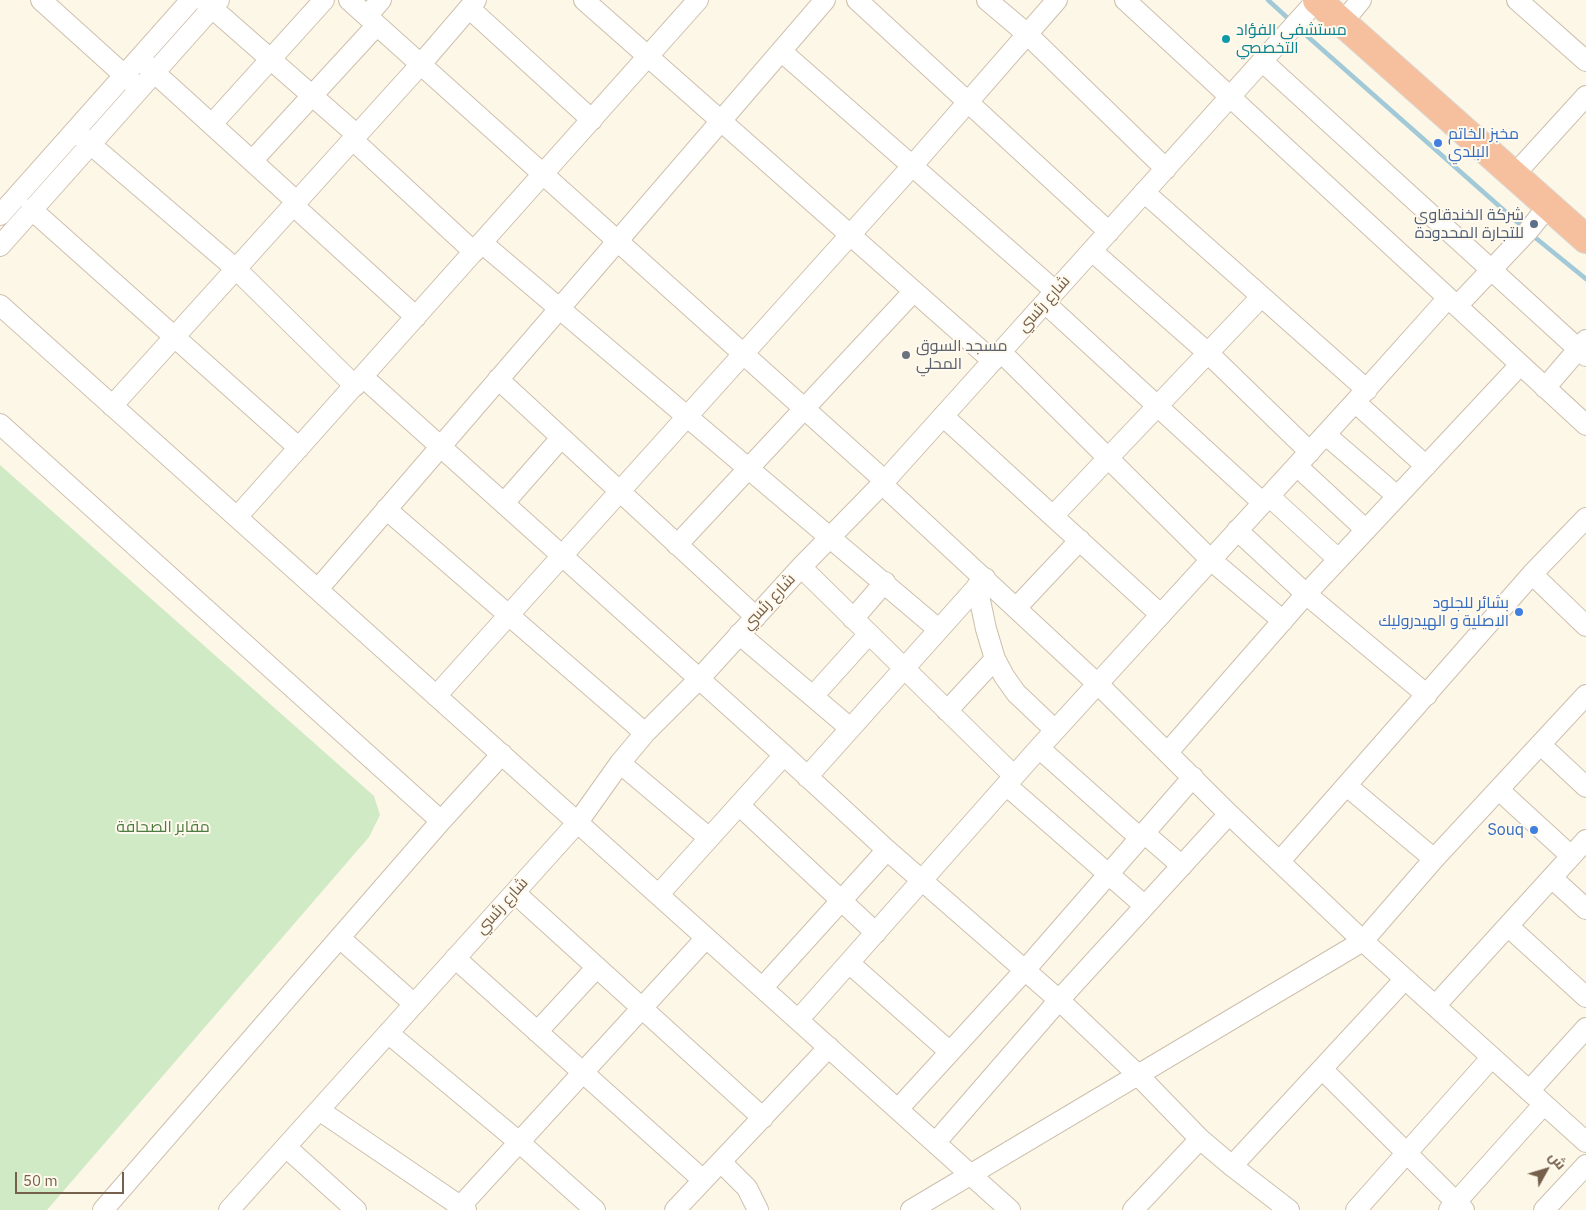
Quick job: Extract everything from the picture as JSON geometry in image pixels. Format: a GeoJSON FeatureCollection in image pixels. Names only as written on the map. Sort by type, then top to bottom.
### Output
{"type":"FeatureCollection","features":[{"type":"Feature","properties":{"kind":"highway"},"geometry":{"type":"LineString","coordinates":[[1317,0],[1586,238]]}},
{"type":"Feature","properties":{"kind":"street"},"geometry":{"type":"LineString","coordinates":[[41,0],[125,74],[139,89]]}},
{"type":"Feature","properties":{"kind":"street"},"geometry":{"type":"LineString","coordinates":[[0,215],[191,0]]}},
{"type":"Feature","properties":{"kind":"street"},"geometry":{"type":"LineString","coordinates":[[212,124],[324,0]]}},
{"type":"Feature","properties":{"kind":"street"},"geometry":{"type":"LineString","coordinates":[[350,0],[805,408],[883,482],[981,582],[1016,608],[1097,683],[1229,814],[1363,941],[1586,1142]]}},
{"type":"Feature","properties":{"kind":"street"},"geometry":{"type":"LineString","coordinates":[[252,160],[311,95],[372,20],[381,0]]}},
{"type":"Feature","properties":{"kind":"street"},"geometry":{"type":"LineString","coordinates":[[584,0],[914,291],[997,356],[1108,458],[1211,560],[1283,621]]}},
{"type":"Feature","properties":{"kind":"street"},"geometry":{"type":"LineString","coordinates":[[237,517],[698,0]]}},
{"type":"Feature","properties":{"kind":"street"},"geometry":{"type":"LineString","coordinates":[[318,589],[824,0]]}},
{"type":"Feature","properties":{"kind":"street"},"geometry":{"type":"LineString","coordinates":[[857,0],[969,101],[1109,232]]}},
{"type":"Feature","properties":{"kind":"street"},"geometry":{"type":"LineString","coordinates":[[988,0],[1026,34],[1166,169]]}},
{"type":"Feature","properties":{"kind":"street"},"geometry":{"type":"LineString","coordinates":[[436,696],[850,233],[913,166],[1056,0]]}},
{"type":"Feature","properties":{"kind":"street"},"geometry":{"type":"LineString","coordinates":[[1125,0],[1586,425]]}},
{"type":"Feature","properties":{"kind":"street","name":"شارع رئسي"},"geometry":{"type":"LineString","coordinates":[[237,1208],[286,1146],[578,822],[620,763],[645,733],[699,679],[801,567],[883,482],[1317,0]]}},
{"type":"Feature","properties":{"kind":"street"},"geometry":{"type":"LineString","coordinates":[[1342,22],[1362,0]]}},
{"type":"Feature","properties":{"kind":"street"},"geometry":{"type":"LineString","coordinates":[[1517,0],[1586,61]]}},
{"type":"Feature","properties":{"kind":"street"},"geometry":{"type":"LineString","coordinates":[[0,246],[154,72],[211,2],[355,138],[478,248],[559,308],[832,537],[938,629]]}},
{"type":"Feature","properties":{"kind":"street"},"geometry":{"type":"LineString","coordinates":[[112,406],[296,204],[472,4],[592,120]]}},
{"type":"Feature","properties":{"kind":"street"},"geometry":{"type":"LineString","coordinates":[[781,51],[913,166],[1050,297],[1157,406],[1338,559]]}},
{"type":"Feature","properties":{"kind":"street"},"geometry":{"type":"LineString","coordinates":[[138,59],[252,160],[416,317]]}},
{"type":"Feature","properties":{"kind":"street"},"geometry":{"type":"LineString","coordinates":[[1262,61],[1491,270],[1583,348],[1545,388]]}},
{"type":"Feature","properties":{"kind":"street"},"geometry":{"type":"LineString","coordinates":[[1514,175],[1586,96]]}},
{"type":"Feature","properties":{"kind":"street"},"geometry":{"type":"LineString","coordinates":[[75,131],[236,269],[359,381],[441,446],[887,850],[1059,1000],[1138,1075],[1200,1139],[1289,1210]]}},
{"type":"Feature","properties":{"kind":"street"},"geometry":{"type":"LineString","coordinates":[[1144,192],[1261,297],[1361,396],[1426,466]]}},
{"type":"Feature","properties":{"kind":"street"},"geometry":{"type":"LineString","coordinates":[[799,1020],[1097,683],[1237,530],[1361,396],[1453,302],[1491,270],[1528,232],[1549,205]]}},
{"type":"Feature","properties":{"kind":"street"},"geometry":{"type":"LineString","coordinates":[[31,209],[174,339],[299,448]]}},
{"type":"Feature","properties":{"kind":"street"},"geometry":{"type":"LineString","coordinates":[[1092,251],[1208,353],[1366,530]]}},
{"type":"Feature","properties":{"kind":"street"},"geometry":{"type":"LineString","coordinates":[[677,545],[914,291]]}},
{"type":"Feature","properties":{"kind":"street"},"geometry":{"type":"LineString","coordinates":[[1053,516],[1261,297]]}},
{"type":"Feature","properties":{"kind":"street"},"geometry":{"type":"LineString","coordinates":[[0,305],[1010,1210]]}},
{"type":"Feature","properties":{"kind":"street"},"geometry":{"type":"LineString","coordinates":[[1168,752],[1306,594],[1520,365]]}},
{"type":"Feature","properties":{"kind":"street"},"geometry":{"type":"LineString","coordinates":[[498,379],[756,617]]}},
{"type":"Feature","properties":{"kind":"street"},"geometry":{"type":"LineString","coordinates":[[943,416],[1160,614]]}},
{"type":"Feature","properties":{"kind":"street"},"geometry":{"type":"LineString","coordinates":[[0,424],[441,821]]}},
{"type":"Feature","properties":{"kind":"street"},"geometry":{"type":"LineString","coordinates":[[1326,435],[1397,496]]}},
{"type":"Feature","properties":{"kind":"street"},"geometry":{"type":"LineString","coordinates":[[504,503],[561,438]]}},
{"type":"Feature","properties":{"kind":"street"},"geometry":{"type":"LineString","coordinates":[[386,509],[645,733]]}},
{"type":"Feature","properties":{"kind":"street"},"geometry":{"type":"LineString","coordinates":[[1280,861],[1532,574],[1586,518]]}},
{"type":"Feature","properties":{"kind":"street"},"geometry":{"type":"LineString","coordinates":[[1237,530],[1306,594],[1427,695]]}},
{"type":"Feature","properties":{"kind":"street"},"geometry":{"type":"LineString","coordinates":[[1016,608],[1080,540]]}},
{"type":"Feature","properties":{"kind":"street"},"geometry":{"type":"LineString","coordinates":[[801,567],[948,711],[1010,781],[1108,875],[1145,906]]}},
{"type":"Feature","properties":{"kind":"street"},"geometry":{"type":"LineString","coordinates":[[1532,574],[1586,626]]}},
{"type":"Feature","properties":{"kind":"street"},"geometry":{"type":"LineString","coordinates":[[854,619],[885,582]]}},
{"type":"Feature","properties":{"kind":"street"},"geometry":{"type":"LineString","coordinates":[[807,777],[981,582]]}},
{"type":"Feature","properties":{"kind":"street"},"geometry":{"type":"LineString","coordinates":[[981,582],[986,629],[995,659],[1016,693],[1055,730]]}},
{"type":"Feature","properties":{"kind":"street"},"geometry":{"type":"LineString","coordinates":[[739,634],[814,695],[850,728]]}},
{"type":"Feature","properties":{"kind":"street"},"geometry":{"type":"LineString","coordinates":[[814,695],[869,634]]}},
{"type":"Feature","properties":{"kind":"street"},"geometry":{"type":"LineString","coordinates":[[948,711],[995,659]]}},
{"type":"Feature","properties":{"kind":"street"},"geometry":{"type":"LineString","coordinates":[[911,1210],[1363,941],[1434,859],[1586,695]]}},
{"type":"Feature","properties":{"kind":"street"},"geometry":{"type":"LineString","coordinates":[[1540,745],[1586,787]]}},
{"type":"Feature","properties":{"kind":"street"},"geometry":{"type":"LineString","coordinates":[[1039,748],[1142,836],[1182,866]]}},
{"type":"Feature","properties":{"kind":"street"},"geometry":{"type":"LineString","coordinates":[[103,1210],[341,939],[441,821],[502,754]]}},
{"type":"Feature","properties":{"kind":"street"},"geometry":{"type":"LineString","coordinates":[[659,894],[784,755]]}},
{"type":"Feature","properties":{"kind":"street"},"geometry":{"type":"LineString","coordinates":[[620,763],[709,838]]}},
{"type":"Feature","properties":{"kind":"street"},"geometry":{"type":"LineString","coordinates":[[898,1109],[1025,970],[1193,777]]}},
{"type":"Feature","properties":{"kind":"street"},"geometry":{"type":"LineString","coordinates":[[1347,786],[1434,859]]}},
{"type":"Feature","properties":{"kind":"street"},"geometry":{"type":"LineString","coordinates":[[1499,790],[1571,856]]}},
{"type":"Feature","properties":{"kind":"street"},"geometry":{"type":"LineString","coordinates":[[739,805],[876,933]]}},
{"type":"Feature","properties":{"kind":"street"},"geometry":{"type":"LineString","coordinates":[[936,1142],[1059,1000],[1229,814]]}},
{"type":"Feature","properties":{"kind":"street"},"geometry":{"type":"LineString","coordinates":[[1435,1006],[1509,927],[1586,840]]}},
{"type":"Feature","properties":{"kind":"street"},"geometry":{"type":"LineString","coordinates":[[763,987],[840,899],[887,850]]}},
{"type":"Feature","properties":{"kind":"street"},"geometry":{"type":"LineString","coordinates":[[1552,878],[1586,909]]}},
{"type":"Feature","properties":{"kind":"street"},"geometry":{"type":"LineString","coordinates":[[515,893],[763,1118]]}},
{"type":"Feature","properties":{"kind":"street"},"geometry":{"type":"LineString","coordinates":[[1509,927],[1586,997]]}},
{"type":"Feature","properties":{"kind":"street"},"geometry":{"type":"LineString","coordinates":[[319,1110],[462,1208],[519,1142],[706,938]]}},
{"type":"Feature","properties":{"kind":"street"},"geometry":{"type":"LineString","coordinates":[[341,939],[414,1004]]}},
{"type":"Feature","properties":{"kind":"street"},"geometry":{"type":"LineString","coordinates":[[454,958],[703,1180]]}},
{"type":"Feature","properties":{"kind":"street"},"geometry":{"type":"LineString","coordinates":[[849,963],[950,1052]]}},
{"type":"Feature","properties":{"kind":"street"},"geometry":{"type":"LineString","coordinates":[[537,1032],[597,967]]}},
{"type":"Feature","properties":{"kind":"street"},"geometry":{"type":"LineString","coordinates":[[1232,1166],[1405,979]]}},
{"type":"Feature","properties":{"kind":"street"},"geometry":{"type":"LineString","coordinates":[[1322,1069],[1406,1153],[1456,1207],[1586,1028]]}},
{"type":"Feature","properties":{"kind":"street"},"geometry":{"type":"LineString","coordinates":[[388,1033],[519,1142],[595,1210]]}},
{"type":"Feature","properties":{"kind":"street"},"geometry":{"type":"LineString","coordinates":[[674,1210],[830,1047]]}},
{"type":"Feature","properties":{"kind":"street"},"geometry":{"type":"LineString","coordinates":[[1356,1210],[1492,1057]]}},
{"type":"Feature","properties":{"kind":"street"},"geometry":{"type":"LineString","coordinates":[[1133,1210],[1200,1139]]}},
{"type":"Feature","properties":{"kind":"street"},"geometry":{"type":"LineString","coordinates":[[286,1146],[356,1210]]}},
{"type":"Feature","properties":{"kind":"street"},"geometry":{"type":"LineString","coordinates":[[721,1162],[747,1188],[758,1210]]}},
{"type":"Feature","properties":{"kind":"street"},"geometry":{"type":"LineString","coordinates":[[1544,1210],[1586,1165]]}},
{"type":"Feature","properties":{"kind":"street"},"geometry":{"type":"LineString","coordinates":[[930,1210],[943,1191]]}},
{"type":"Feature","properties":{"kind":"green space","name":"مقابر الصحافة"},"geometry":{"type":"Polygon","coordinates":[[[0,465],[374,796],[380,815],[369,837],[47,1210],[0,1210],[0,465]]]}},
{"type":"Feature","properties":{"kind":"waterway"},"geometry":{"type":"LineString","coordinates":[[1268,0],[1291,21]]}},
{"type":"Feature","properties":{"kind":"waterway"},"geometry":{"type":"LineString","coordinates":[[1298,28],[1524,228]]}},
{"type":"Feature","properties":{"kind":"waterway"},"geometry":{"type":"LineString","coordinates":[[1532,235],[1586,279]]}},
{"type":"Feature","properties":{"kind":"place","name":"مستشفى الفؤاد التخصصي"},"geometry":{"type":"Point","coordinates":[1226,39]}},
{"type":"Feature","properties":{"kind":"place","name":"مخبز الخاتم البلدي"},"geometry":{"type":"Point","coordinates":[1438,143]}},
{"type":"Feature","properties":{"kind":"place","name":"شركة الخندقاوي للتجارة المحدودة"},"geometry":{"type":"Point","coordinates":[1534,224]}},
{"type":"Feature","properties":{"kind":"place","name":"مسجد السوق المحلي"},"geometry":{"type":"Point","coordinates":[906,355]}},
{"type":"Feature","properties":{"kind":"place","name":"بشائر للجلود الاصلية و الهيدروليك"},"geometry":{"type":"Point","coordinates":[1519,612]}},
{"type":"Feature","properties":{"kind":"place","name":"Souq"},"geometry":{"type":"Point","coordinates":[1534,830]}}]}
